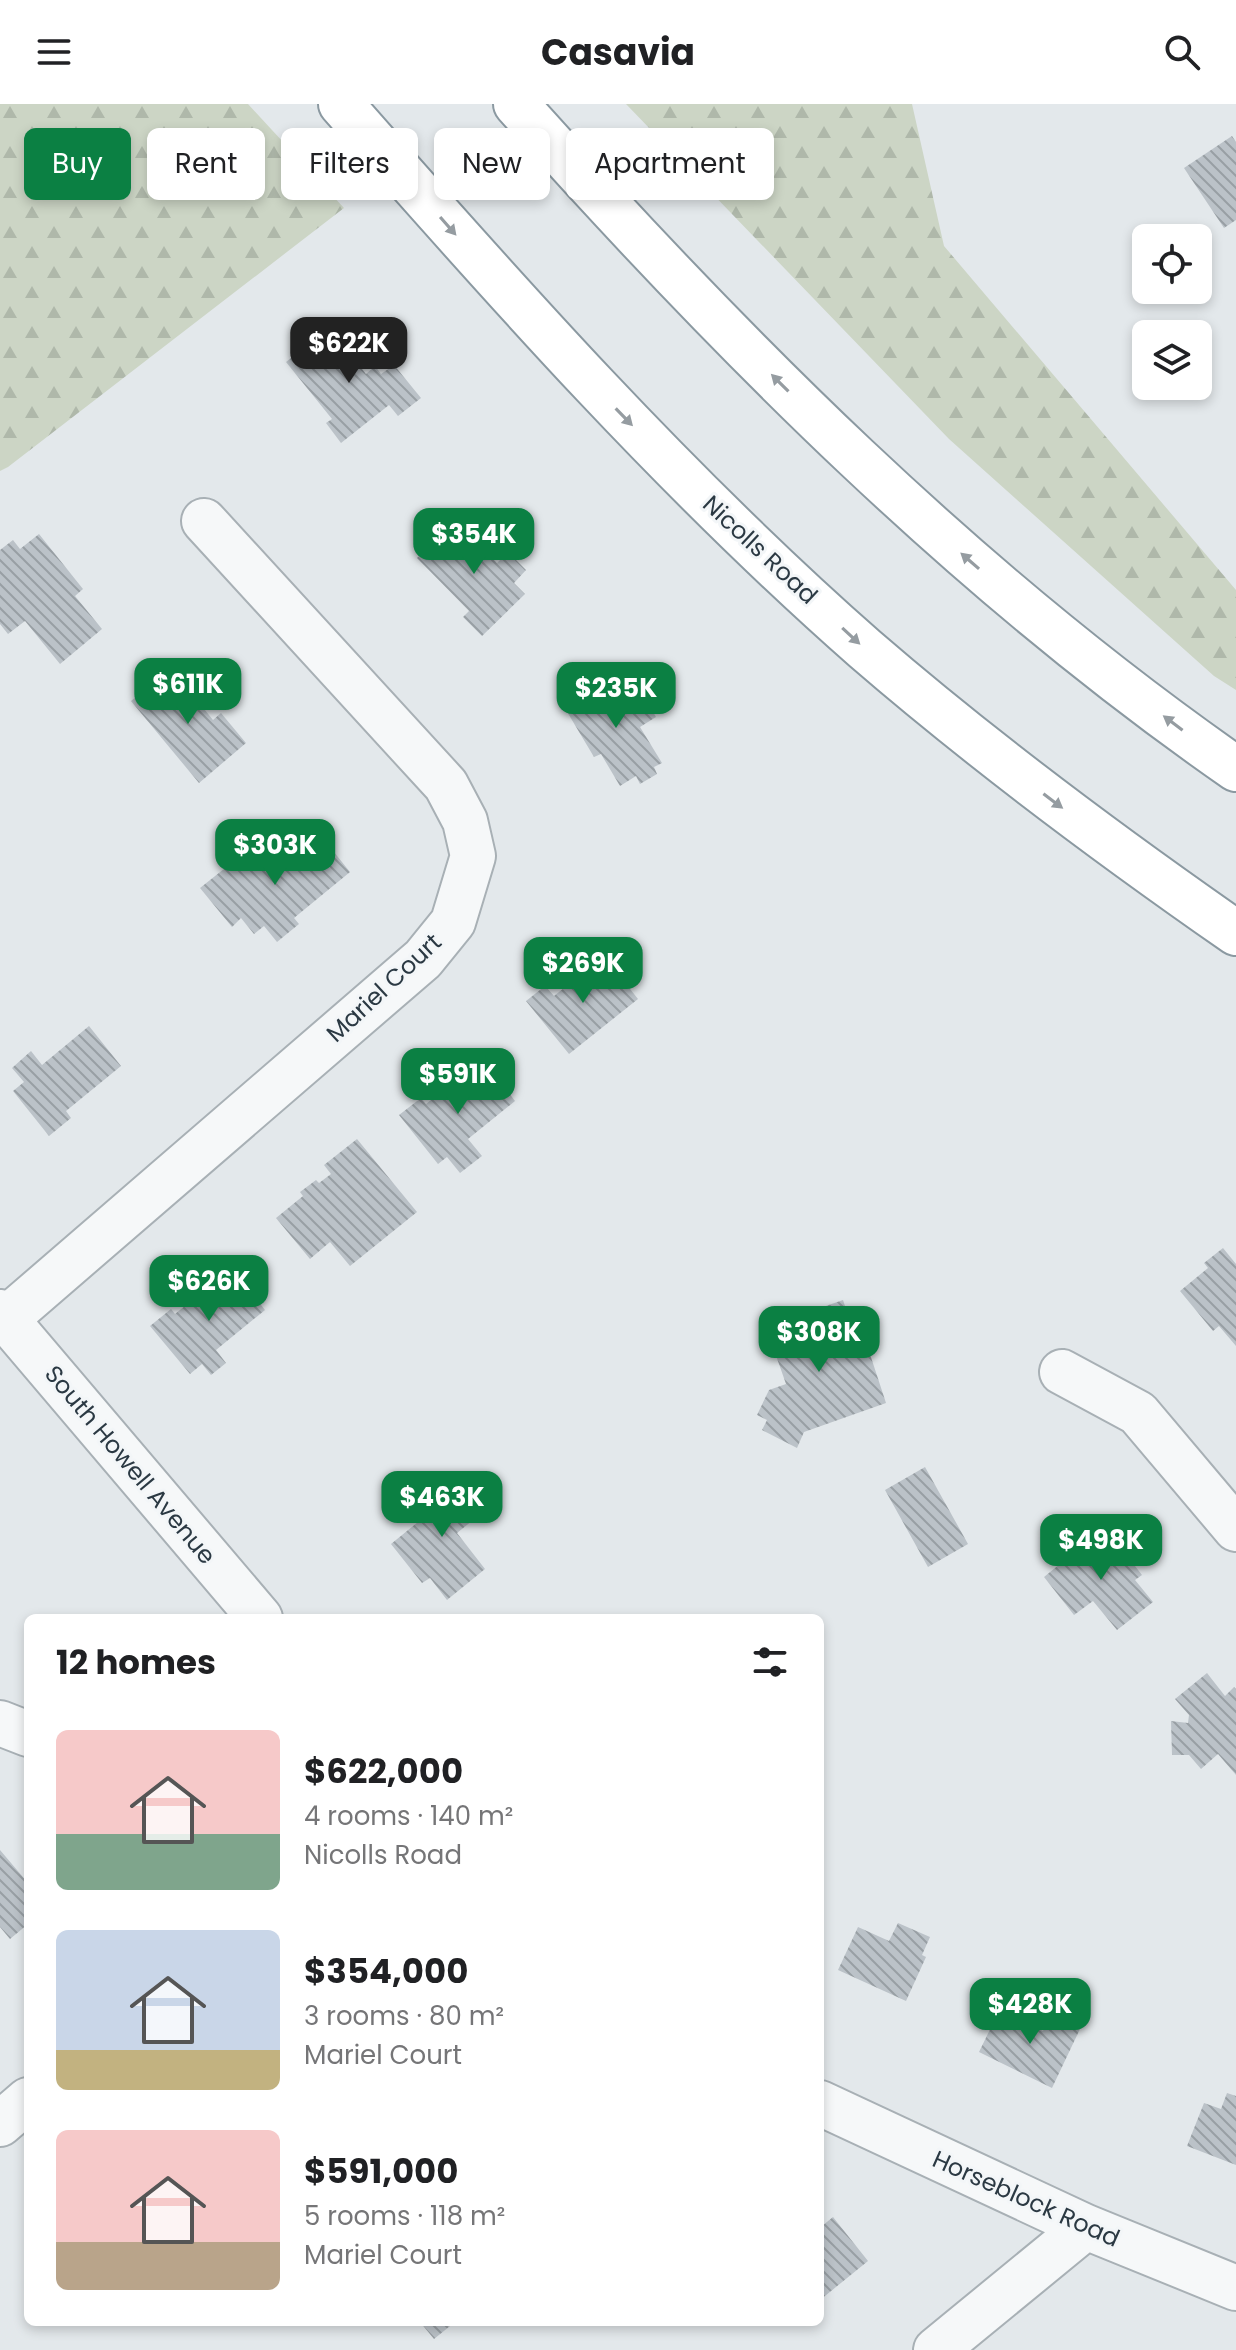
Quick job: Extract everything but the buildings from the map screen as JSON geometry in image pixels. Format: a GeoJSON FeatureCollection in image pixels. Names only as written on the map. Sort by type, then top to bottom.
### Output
{"type":"FeatureCollection","features":[{"type":"Feature","properties":{"kind":"highway","name":"Nicolls Road"},"geometry":{"type":"LineString","coordinates":[[341,104],[580,372],[666,461],[766,557],[962,731],[1111,844],[1236,933]]}},
{"type":"Feature","properties":{"kind":"highway"},"geometry":{"type":"LineString","coordinates":[[516,104],[716,319],[904,503],[1002,589],[1105,672],[1236,769]]}},
{"type":"Feature","properties":{"kind":"street","name":"Mariel Court"},"geometry":{"type":"LineString","coordinates":[[3,1316],[423,959],[453,922],[473,856],[465,821],[446,785],[204,521]]}},
{"type":"Feature","properties":{"kind":"street","name":"South Howell Avenue"},"geometry":{"type":"LineString","coordinates":[[3,1316],[257,1614]]}},
{"type":"Feature","properties":{"kind":"street"},"geometry":{"type":"LineString","coordinates":[[1062,1372],[1138,1413],[1236,1529]]}},
{"type":"Feature","properties":{"kind":"street"},"geometry":{"type":"LineString","coordinates":[[0,1723],[24,1732]]}},
{"type":"Feature","properties":{"kind":"street"},"geometry":{"type":"LineString","coordinates":[[0,2124],[24,2103]]}},
{"type":"Feature","properties":{"kind":"street","name":"Horseblock Road"},"geometry":{"type":"LineString","coordinates":[[824,2105],[1086,2227],[1236,2288]]}},
{"type":"Feature","properties":{"kind":"street"},"geometry":{"type":"LineString","coordinates":[[936,2350],[1086,2227]]}},
{"type":"Feature","properties":{"kind":"green space"},"geometry":{"type":"Polygon","coordinates":[[[0,104],[248,104],[281,140],[281,200],[337,200],[344,208],[0,471],[0,104]]]}},
{"type":"Feature","properties":{"kind":"green space"},"geometry":{"type":"Polygon","coordinates":[[[626,104],[912,104],[944,246],[1236,590],[1236,690],[1214,676],[949,439],[719,200],[774,200],[774,128],[649,128],[626,104]]]}}]}
